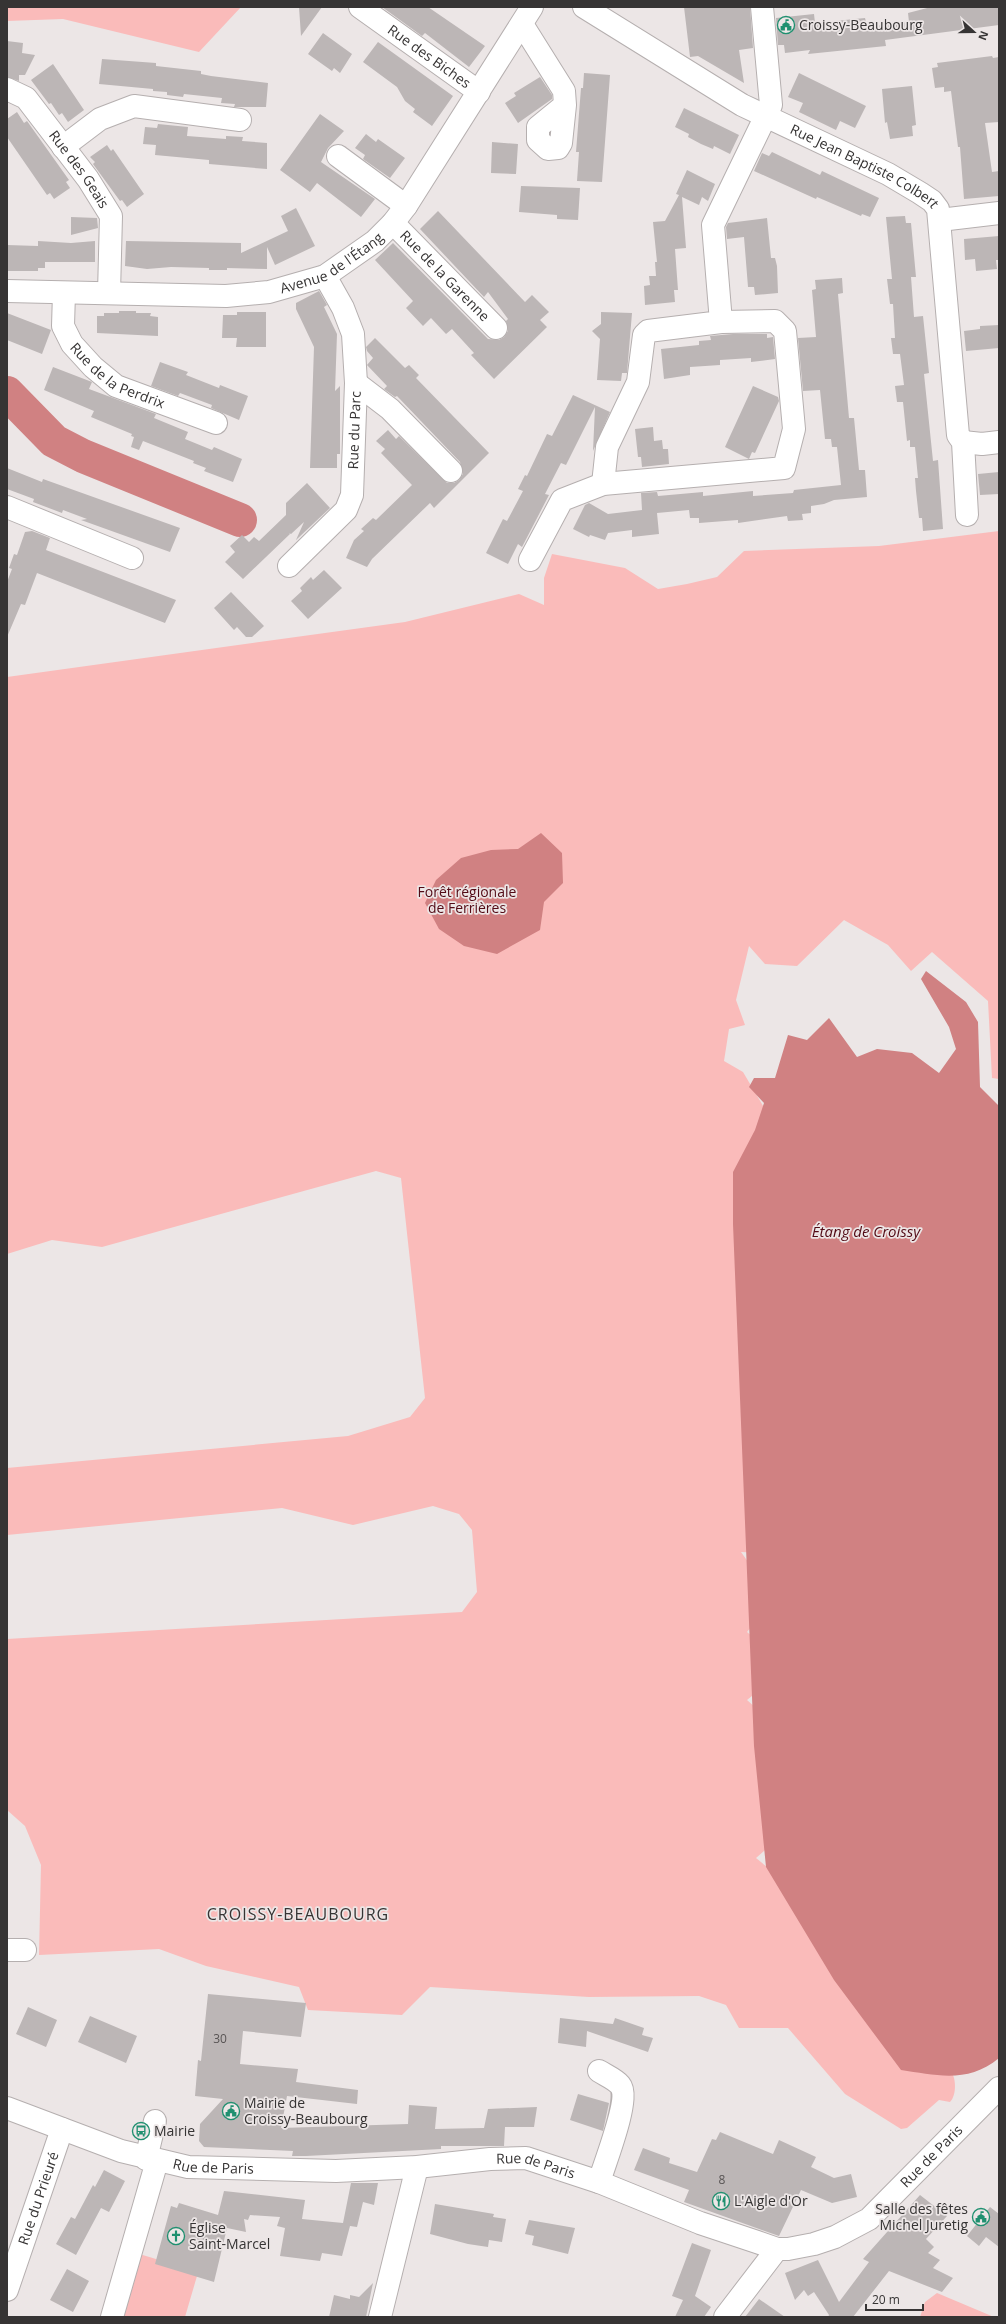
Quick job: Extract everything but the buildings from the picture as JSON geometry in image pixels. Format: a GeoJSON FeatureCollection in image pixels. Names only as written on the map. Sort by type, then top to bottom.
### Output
{"type":"FeatureCollection","features":[{"type":"Feature","properties":{"kind":"street","name":"Rue des Biches"},"geometry":{"type":"LineString","coordinates":[[360,7],[479,92]]}},
{"type":"Feature","properties":{"kind":"street","name":"Rue Jean Baptiste Colbert"},"geometry":{"type":"LineString","coordinates":[[584,7],[742,105],[909,186],[932,202],[938,210],[940,220],[958,434],[963,442],[967,515]]}},
{"type":"Feature","properties":{"kind":"street"},"geometry":{"type":"LineString","coordinates":[[721,322],[713,225],[771,106],[763,13]]}},
{"type":"Feature","properties":{"kind":"street","name":"Avenue de l'Étang"},"geometry":{"type":"LineString","coordinates":[[7,291],[226,296],[252,294],[291,286],[325,276],[375,241],[393,223],[406,206],[527,15]]}},
{"type":"Feature","properties":{"kind":"street"},"geometry":{"type":"LineString","coordinates":[[527,15],[564,91],[565,105]]}},
{"type":"Feature","properties":{"kind":"street","name":"Rue des Geais"},"geometry":{"type":"LineString","coordinates":[[7,89],[26,98],[63,147],[111,216],[110,293]]}},
{"type":"Feature","properties":{"kind":"street"},"geometry":{"type":"LineString","coordinates":[[63,147],[100,119],[134,106],[240,120]]}},
{"type":"Feature","properties":{"kind":"street"},"geometry":{"type":"LineString","coordinates":[[338,156],[406,206]]}},
{"type":"Feature","properties":{"kind":"street"},"geometry":{"type":"LineString","coordinates":[[940,220],[999,213]]}},
{"type":"Feature","properties":{"kind":"street","name":"Rue de la Garenne"},"geometry":{"type":"LineString","coordinates":[[393,223],[496,328]]}},
{"type":"Feature","properties":{"kind":"street","name":"Rue du Parc"},"geometry":{"type":"LineString","coordinates":[[289,566],[346,510],[351,503],[356,384],[353,334],[343,308],[325,276]]}},
{"type":"Feature","properties":{"kind":"street","name":"Rue de la Perdrix"},"geometry":{"type":"LineString","coordinates":[[64,293],[63,326],[72,344],[93,367],[116,386],[216,423]]}},
{"type":"Feature","properties":{"kind":"street"},"geometry":{"type":"LineString","coordinates":[[530,560],[562,500],[602,484],[784,468],[794,429],[784,331],[775,321],[721,322],[648,331],[644,335],[638,382],[608,447],[602,484]]}},
{"type":"Feature","properties":{"kind":"street"},"geometry":{"type":"LineString","coordinates":[[356,384],[390,409],[451,471]]}},
{"type":"Feature","properties":{"kind":"street"},"geometry":{"type":"LineString","coordinates":[[963,442],[982,444],[999,442]]}},
{"type":"Feature","properties":{"kind":"street"},"geometry":{"type":"LineString","coordinates":[[7,507],[132,558]]}},
{"type":"Feature","properties":{"kind":"street"},"geometry":{"type":"LineString","coordinates":[[599,2071],[620,2085],[623,2093],[621,2112],[599,2182]]}},
{"type":"Feature","properties":{"kind":"street","name":"Rue de Paris"},"geometry":{"type":"LineString","coordinates":[[7,2108],[151,2160],[188,2167],[304,2170],[417,2167],[490,2159],[526,2158],[599,2182],[700,2223],[777,2249],[788,2249],[814,2244],[846,2232],[869,2219],[999,2088]]}},
{"type":"Feature","properties":{"kind":"street"},"geometry":{"type":"LineString","coordinates":[[112,2317],[151,2160],[155,2121]]}},
{"type":"Feature","properties":{"kind":"street","name":"Rue du Prieuré"},"geometry":{"type":"LineString","coordinates":[[7,2290],[62,2129]]}},
{"type":"Feature","properties":{"kind":"street"},"geometry":{"type":"LineString","coordinates":[[380,2317],[417,2167]]}},
{"type":"Feature","properties":{"kind":"street"},"geometry":{"type":"LineString","coordinates":[[725,2317],[777,2249]]}},
{"type":"Feature","properties":{"kind":"green space"},"geometry":{"type":"Polygon","coordinates":[[[7,7],[241,7],[199,52],[63,19],[7,21],[7,7]]]}},
{"type":"Feature","properties":{"kind":"green space","name":"Forêt régionale de Ferrières"},"geometry":{"type":"Polygon","coordinates":[[[999,531],[999,1079],[992,1078],[988,1001],[932,952],[911,971],[888,945],[844,920],[797,966],[765,964],[749,946],[736,1000],[745,1025],[729,1029],[724,1061],[743,1072],[769,1116],[767,1553],[741,1552],[766,1587],[759,1617],[747,1632],[768,1650],[773,1679],[747,1700],[766,1717],[774,1842],[756,1858],[784,1881],[953,2075],[955,2089],[950,2102],[939,2100],[907,2128],[901,2129],[845,2094],[788,2028],[739,2028],[726,2005],[699,1996],[589,1997],[430,1987],[402,2015],[308,2010],[299,1987],[206,1966],[159,1949],[39,1955],[41,1865],[25,1826],[7,1810],[7,1639],[462,1612],[477,1592],[472,1530],[459,1514],[433,1506],[353,1525],[282,1508],[7,1535],[7,1468],[348,1436],[410,1417],[425,1398],[401,1178],[376,1171],[102,1247],[52,1240],[7,1254],[7,677],[405,622],[519,594],[544,605],[544,578],[552,554],[625,568],[658,589],[717,577],[744,551],[879,546],[999,531]]]}},
{"type":"Feature","properties":{"kind":"green space"},"geometry":{"type":"Polygon","coordinates":[[[126,2250],[156,2259],[197,2276],[185,2317],[105,2317],[126,2250]]]}},
{"type":"Feature","properties":{"kind":"green space"},"geometry":{"type":"Polygon","coordinates":[[[937,2293],[994,2317],[920,2317],[925,2302],[937,2293]]]}},
{"type":"Feature","properties":{"kind":"water"},"geometry":{"type":"Polygon","coordinates":[[[541,833],[562,853],[563,883],[544,902],[540,930],[497,954],[464,946],[439,929],[425,903],[436,880],[461,858],[491,850],[518,849],[541,833]]]}},
{"type":"Feature","properties":{"kind":"water","name":"Étang de Croissy"},"geometry":{"type":"Polygon","coordinates":[[[926,971],[966,1002],[978,1022],[980,1087],[999,1106],[999,2058],[976,2072],[952,2076],[901,2070],[834,1980],[766,1867],[754,1746],[733,1224],[733,1172],[755,1130],[764,1103],[749,1087],[754,1078],[775,1078],[788,1035],[807,1040],[829,1018],[857,1057],[877,1049],[912,1053],[939,1073],[956,1049],[949,1027],[921,979],[926,971]]]}},
{"type":"Feature","properties":{"kind":"waterway"},"geometry":{"type":"LineString","coordinates":[[7,393],[54,441],[83,456],[240,520]]}},
{"type":"Feature","properties":{"kind":"place","name":"Croissy-Beaubourg"},"geometry":{"type":"Point","coordinates":[786,25]}},
{"type":"Feature","properties":{"kind":"place","name":"Mairie de Croissy-Beaubourg"},"geometry":{"type":"Point","coordinates":[231,2111]}},
{"type":"Feature","properties":{"kind":"place","name":"Mairie"},"geometry":{"type":"Point","coordinates":[141,2131]}},
{"type":"Feature","properties":{"kind":"place","name":"L'Aigle d'Or"},"geometry":{"type":"Point","coordinates":[721,2201]}},
{"type":"Feature","properties":{"kind":"place","name":"Salle des fêtes Michel Juretig"},"geometry":{"type":"Point","coordinates":[981,2217]}},
{"type":"Feature","properties":{"kind":"place","name":"Église Saint-Marcel"},"geometry":{"type":"Point","coordinates":[176,2236]}},
{"type":"Feature","properties":{"kind":"district","name":"CROISSY-BEAUBOURG"},"geometry":{"type":"Point","coordinates":[298,1914]}}]}
